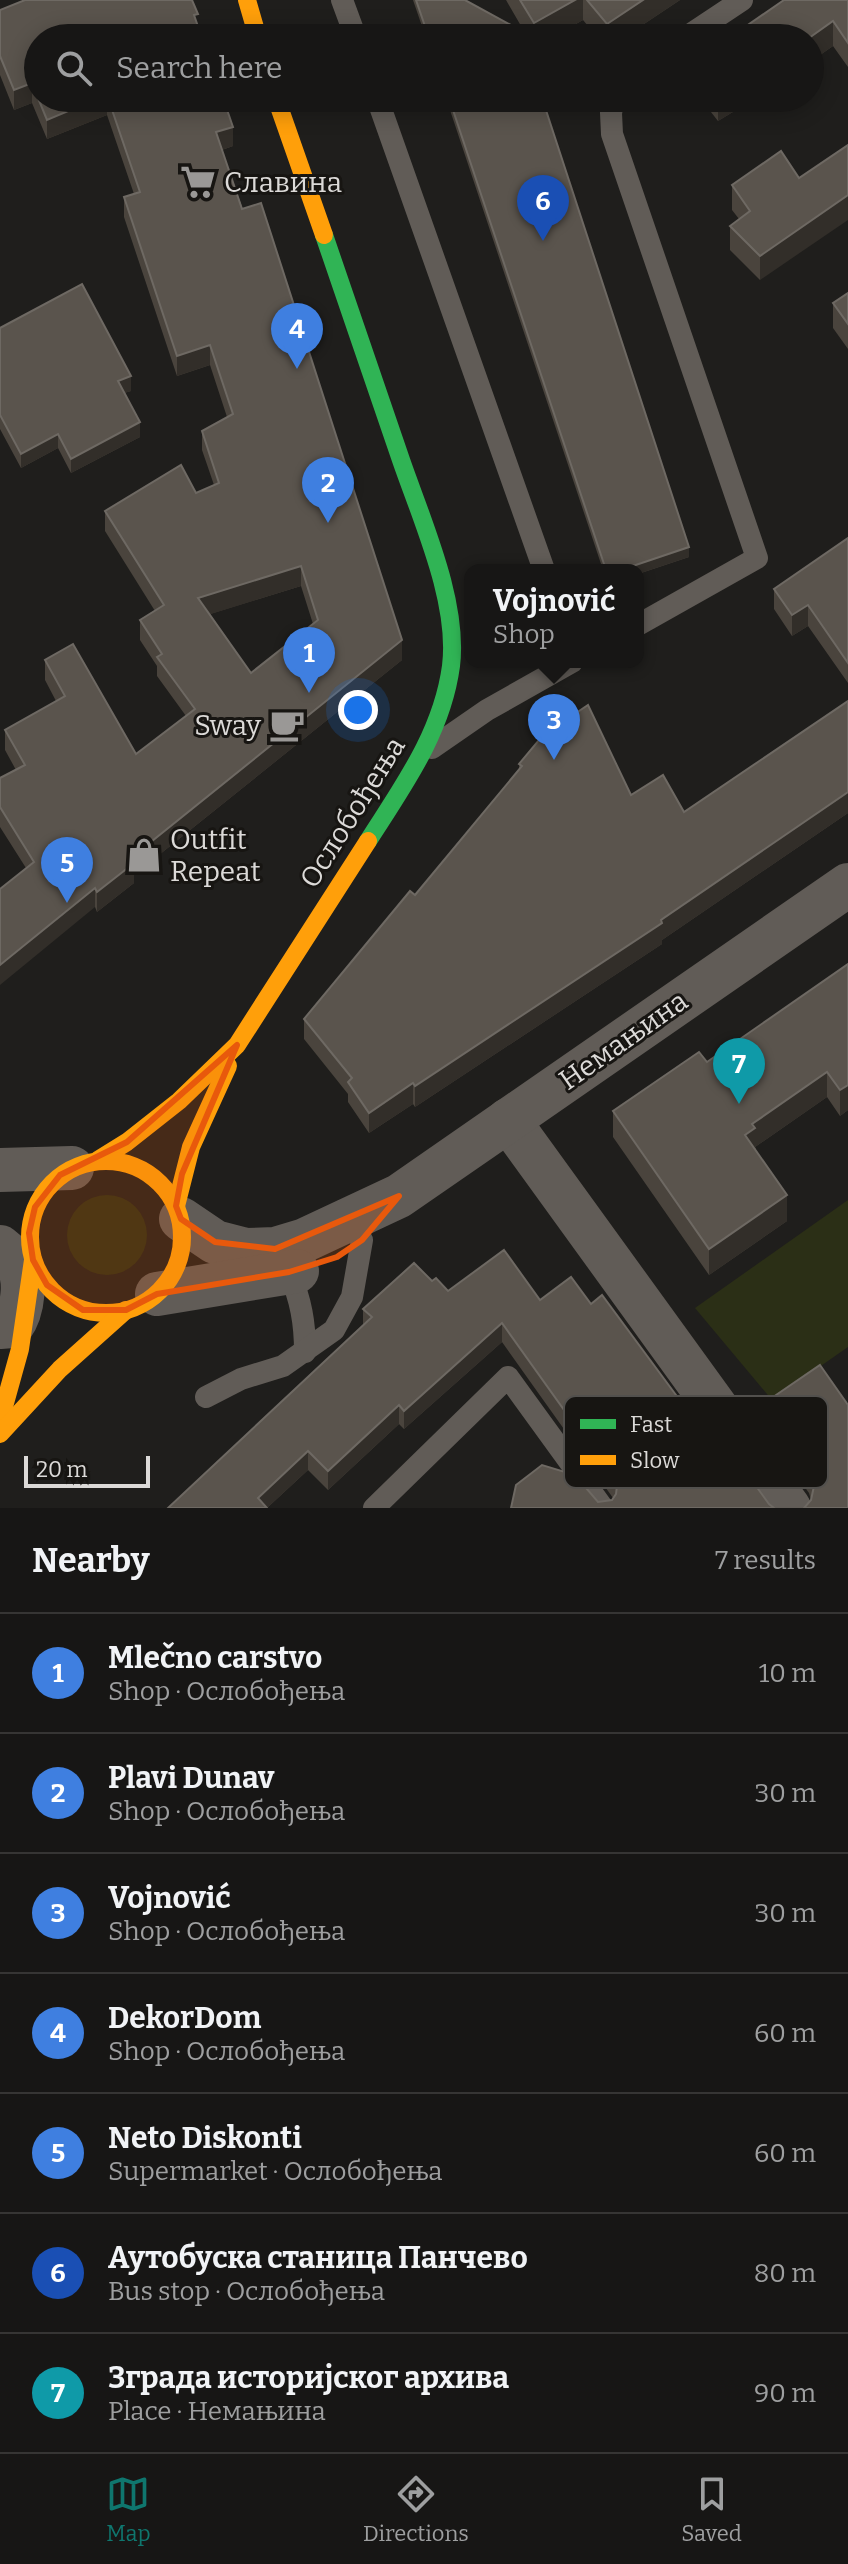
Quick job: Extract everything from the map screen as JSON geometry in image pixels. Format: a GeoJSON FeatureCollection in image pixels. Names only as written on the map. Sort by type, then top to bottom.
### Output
{"type":"FeatureCollection","features":[{"type":"Feature","properties":{"kind":"street"},"geometry":{"type":"LineString","coordinates":[[247,0],[254,24]]}},
{"type":"Feature","properties":{"kind":"street","name":"Ослобођења"},"geometry":{"type":"LineString","coordinates":[[85,1164],[127,1142],[179,1101],[237,1045],[424,753],[443,703],[452,652],[445,597],[426,531],[281,112]]}},
{"type":"Feature","properties":{"kind":"street","name":"Немањина"},"geometry":{"type":"LineString","coordinates":[[399,1196],[848,885]]}},
{"type":"Feature","properties":{"kind":"street"},"geometry":{"type":"LineString","coordinates":[[0,1434],[57,1369],[92,1336],[142,1302],[172,1275],[180,1254],[178,1213],[191,1147],[237,1045]]}},
{"type":"Feature","properties":{"kind":"street"},"geometry":{"type":"LineString","coordinates":[[508,1120],[708,1396]]}},
{"type":"Feature","properties":{"kind":"street"},"geometry":{"type":"LineString","coordinates":[[0,1170],[126,1163],[139,1167],[161,1183],[178,1213],[215,1242],[246,1250],[275,1249],[305,1240],[399,1196]]}},
{"type":"Feature","properties":{"kind":"street"},"geometry":{"type":"LineString","coordinates":[[0,1421],[20,1349],[16,1246],[29,1233],[35,1207],[50,1184],[85,1164]]}},
{"type":"Feature","properties":{"kind":"street"},"geometry":{"type":"LineString","coordinates":[[16,1246],[47,1285],[69,1304],[97,1313],[202,1284],[311,1268],[337,1257],[362,1240],[399,1196]]}},
{"type":"Feature","properties":{"kind":"street"},"geometry":{"type":"LineString","coordinates":[[0,1327],[12,1326],[17,1318],[22,1276],[16,1246]]}},
{"type":"Feature","properties":{"kind":"street"},"geometry":{"type":"LineString","coordinates":[[775,1488],[789,1508]]}},
{"type":"Feature","properties":{"kind":"lane"},"geometry":{"type":"LineString","coordinates":[[342,0],[351,24]]}},
{"type":"Feature","properties":{"kind":"lane"},"geometry":{"type":"LineString","coordinates":[[706,24],[742,0]]}},
{"type":"Feature","properties":{"kind":"lane"},"geometry":{"type":"LineString","coordinates":[[382,112],[542,564]]}},
{"type":"Feature","properties":{"kind":"lane"},"geometry":{"type":"LineString","coordinates":[[611,112],[612,134],[757,558],[644,622]]}},
{"type":"Feature","properties":{"kind":"lane"},"geometry":{"type":"LineString","coordinates":[[424,753],[487,710],[561,668]]}},
{"type":"Feature","properties":{"kind":"lane"},"geometry":{"type":"LineString","coordinates":[[206,1397],[241,1379],[283,1366],[334,1330],[352,1297],[362,1240]]}},
{"type":"Feature","properties":{"kind":"lane"},"geometry":{"type":"LineString","coordinates":[[289,1272],[299,1295],[305,1322],[305,1352]]}},
{"type":"Feature","properties":{"kind":"lane"},"geometry":{"type":"LineString","coordinates":[[374,1508],[508,1377],[564,1454]]}},
{"type":"Feature","properties":{"kind":"lane"},"geometry":{"type":"LineString","coordinates":[[588,1488],[603,1508]]}},
{"type":"Feature","properties":{"kind":"highlighted area"},"geometry":{"type":"Polygon","coordinates":[[[237,1045],[182,1174],[176,1206],[181,1219],[215,1242],[275,1249],[399,1196],[362,1240],[337,1257],[289,1272],[157,1294],[126,1310],[83,1310],[47,1285],[33,1260],[29,1233],[35,1207],[60,1175],[127,1142],[237,1045]]]}},
{"type":"Feature","properties":{"kind":"green space"},"geometry":{"type":"Polygon","coordinates":[[[107,1195],[122,1198],[135,1207],[144,1220],[147,1235],[144,1250],[135,1263],[122,1272],[107,1275],[92,1272],[79,1263],[70,1250],[67,1235],[70,1220],[79,1207],[92,1198],[107,1195]]]}},
{"type":"Feature","properties":{"kind":"green space"},"geometry":{"type":"Polygon","coordinates":[[[848,1200],[848,1347],[778,1396],[769,1396],[695,1308],[848,1200]]]}},
{"type":"Feature","properties":{"kind":"building"},"geometry":{"type":"Polygon","coordinates":[[[25,0],[192,0],[198,14],[194,15],[197,24],[24,24],[24,86],[14,90],[0,56],[0,10],[25,0]]]}},
{"type":"Feature","properties":{"kind":"building"},"geometry":{"type":"Polygon","coordinates":[[[416,0],[465,0],[509,24],[424,24],[416,0]]]}},
{"type":"Feature","properties":{"kind":"building"},"geometry":{"type":"Polygon","coordinates":[[[520,0],[575,0],[534,23],[520,0]]]}},
{"type":"Feature","properties":{"kind":"building"},"geometry":{"type":"Polygon","coordinates":[[[587,0],[643,0],[607,24],[587,0]]]}},
{"type":"Feature","properties":{"kind":"building"},"geometry":{"type":"Polygon","coordinates":[[[784,0],[848,0],[848,43],[833,21],[824,27],[824,24],[749,24],[784,0]]]}},
{"type":"Feature","properties":{"kind":"building"},"geometry":{"type":"Polygon","coordinates":[[[44,112],[66,112],[47,120],[44,112]]]}},
{"type":"Feature","properties":{"kind":"building"},"geometry":{"type":"Polygon","coordinates":[[[113,112],[228,112],[233,127],[216,132],[242,209],[261,203],[402,640],[131,858],[134,863],[97,892],[95,888],[0,965],[0,889],[34,862],[0,807],[0,778],[25,765],[5,730],[65,696],[45,660],[73,644],[136,754],[195,709],[157,657],[162,654],[140,620],[164,605],[105,511],[181,465],[196,493],[219,483],[202,431],[233,414],[210,345],[177,356],[124,197],[140,192],[113,112]],[[301,566],[198,598],[251,673],[318,620],[301,566]]]}},
{"type":"Feature","properties":{"kind":"building"},"geometry":{"type":"Polygon","coordinates":[[[454,112],[547,112],[689,547],[639,564],[604,564],[454,112]]]}},
{"type":"Feature","properties":{"kind":"building"},"geometry":{"type":"Polygon","coordinates":[[[848,145],[848,195],[760,256],[730,226],[750,211],[732,185],[781,151],[799,178],[848,145]]]}},
{"type":"Feature","properties":{"kind":"building"},"geometry":{"type":"Polygon","coordinates":[[[82,284],[131,376],[118,381],[140,422],[71,459],[58,434],[21,454],[0,415],[0,328],[82,284]]]}},
{"type":"Feature","properties":{"kind":"building"},"geometry":{"type":"Polygon","coordinates":[[[848,293],[848,324],[833,303],[848,293]]]}},
{"type":"Feature","properties":{"kind":"building"},"geometry":{"type":"Polygon","coordinates":[[[848,538],[848,663],[808,605],[792,615],[774,589],[848,538]]]}},
{"type":"Feature","properties":{"kind":"building"},"geometry":{"type":"Polygon","coordinates":[[[848,701],[848,792],[661,920],[662,923],[369,1113],[348,1082],[352,1078],[304,1019],[410,891],[415,895],[522,766],[519,764],[554,722],[557,726],[588,705],[631,795],[663,775],[684,812],[848,701]]]}},
{"type":"Feature","properties":{"kind":"building"},"geometry":{"type":"Polygon","coordinates":[[[848,964],[848,1085],[840,1090],[827,1072],[752,1124],[755,1128],[745,1135],[787,1195],[709,1249],[613,1111],[699,1052],[707,1062],[848,964]]]}},
{"type":"Feature","properties":{"kind":"building"},"geometry":{"type":"Polygon","coordinates":[[[504,1250],[540,1300],[571,1277],[591,1304],[602,1295],[677,1396],[564,1396],[564,1410],[502,1323],[404,1411],[399,1405],[328,1471],[308,1451],[258,1498],[267,1508],[168,1508],[372,1317],[363,1309],[414,1263],[432,1281],[436,1278],[448,1291],[504,1250]]]}},
{"type":"Feature","properties":{"kind":"building"},"geometry":{"type":"Polygon","coordinates":[[[820,1365],[848,1405],[848,1508],[804,1508],[811,1500],[814,1488],[828,1488],[828,1396],[775,1396],[820,1365]]]}},
{"type":"Feature","properties":{"kind":"building"},"geometry":{"type":"Polygon","coordinates":[[[542,1465],[564,1472],[564,1488],[586,1488],[598,1502],[612,1500],[617,1488],[757,1488],[774,1508],[511,1508],[516,1485],[542,1465]]]}},
{"type":"Feature","properties":{"kind":"traffic: fast"},"geometry":{"type":"LineString","coordinates":[[324,235],[437,562],[450,615],[452,641],[446,690],[430,736],[368,841]]}},
{"type":"Feature","properties":{"kind":"traffic: slow"},"geometry":{"type":"LineString","coordinates":[[247,0],[254,24]]}},
{"type":"Feature","properties":{"kind":"traffic: slow"},"geometry":{"type":"LineString","coordinates":[[281,112],[324,235]]}},
{"type":"Feature","properties":{"kind":"traffic: slow"},"geometry":{"type":"LineString","coordinates":[[98,1160],[127,1142],[179,1101],[237,1045],[368,841]]}},
{"type":"Feature","properties":{"kind":"traffic: slow"},"geometry":{"type":"LineString","coordinates":[[176,1206],[191,1147],[228,1066]]}},
{"type":"Feature","properties":{"kind":"traffic: slow"},"geometry":{"type":"LineString","coordinates":[[106,1161],[135,1166],[160,1183],[177,1208],[182,1237],[177,1266],[160,1291],[135,1308],[106,1313],[77,1308],[52,1291],[35,1266],[30,1237],[35,1208],[52,1183],[77,1166],[106,1161]]}},
{"type":"Feature","properties":{"kind":"traffic: slow"},"geometry":{"type":"LineString","coordinates":[[0,1421],[20,1349],[33,1260]]}},
{"type":"Feature","properties":{"kind":"traffic: slow"},"geometry":{"type":"LineString","coordinates":[[0,1434],[60,1369],[126,1310]]}},
{"type":"Feature","properties":{"kind":"place","name":"Славина"},"geometry":{"type":"Point","coordinates":[198,182]}},
{"type":"Feature","properties":{"kind":"place","name":"Аутобуска станица Панчево"},"geometry":{"type":"Point","coordinates":[543,241]}},
{"type":"Feature","properties":{"kind":"place","name":"DekorDom"},"geometry":{"type":"Point","coordinates":[297,369]}},
{"type":"Feature","properties":{"kind":"place","name":"Plavi Dunav"},"geometry":{"type":"Point","coordinates":[328,523]}},
{"type":"Feature","properties":{"kind":"place","name":"Mlečno carstvo"},"geometry":{"type":"Point","coordinates":[309,693]}},
{"type":"Feature","properties":{"kind":"place","name":"Sway"},"geometry":{"type":"Point","coordinates":[287,725]}},
{"type":"Feature","properties":{"kind":"place","name":"Vojnović"},"geometry":{"type":"Point","coordinates":[554,760]}},
{"type":"Feature","properties":{"kind":"place","name":"Outfit Repeat"},"geometry":{"type":"Point","coordinates":[144,855]}},
{"type":"Feature","properties":{"kind":"place","name":"Neto Diskonti"},"geometry":{"type":"Point","coordinates":[67,903]}},
{"type":"Feature","properties":{"kind":"place","name":"Зграда историјског архива"},"geometry":{"type":"Point","coordinates":[739,1104]}}]}
